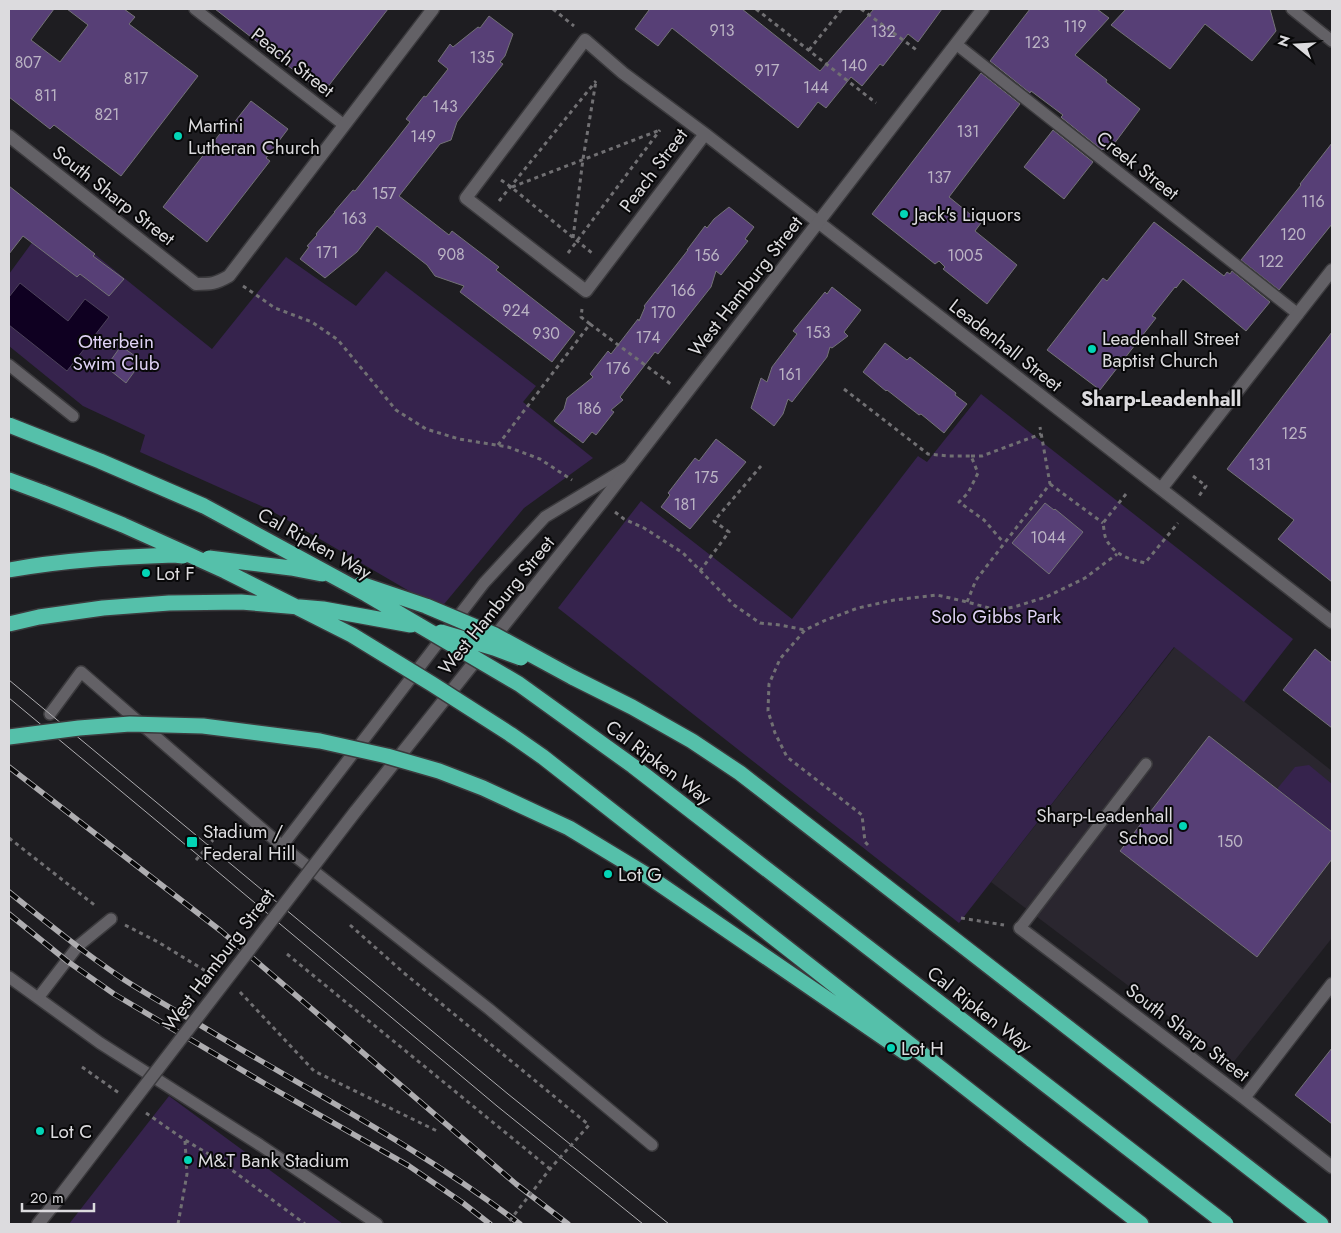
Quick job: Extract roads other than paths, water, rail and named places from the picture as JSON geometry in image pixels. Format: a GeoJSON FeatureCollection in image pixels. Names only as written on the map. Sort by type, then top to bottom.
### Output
{"type":"FeatureCollection","features":[{"type":"Feature","properties":{"kind":"highway","name":"Cal Ripken Way"},"geometry":{"type":"LineString","coordinates":[[9,425],[204,506],[366,594],[518,684],[641,772],[1226,1224]]}},
{"type":"Feature","properties":{"kind":"highway"},"geometry":{"type":"LineString","coordinates":[[9,480],[115,522],[242,579],[352,635],[502,729],[550,762],[1141,1224]]}},
{"type":"Feature","properties":{"kind":"highway"},"geometry":{"type":"LineString","coordinates":[[9,570],[108,557],[174,554],[290,568],[333,576],[373,588],[426,606],[495,635],[572,677],[632,706],[692,741],[740,773],[1321,1224]]}},
{"type":"Feature","properties":{"kind":"highway"},"geometry":{"type":"LineString","coordinates":[[9,624],[39,617],[103,608],[169,603],[241,602],[314,608],[409,624],[459,637],[572,677]]}},
{"type":"Feature","properties":{"kind":"highway"},"geometry":{"type":"LineString","coordinates":[[9,737],[130,724],[203,726],[320,741],[387,756],[439,771],[483,788],[569,828],[645,874],[1031,1139]]}},
{"type":"Feature","properties":{"kind":"street"},"geometry":{"type":"LineString","coordinates":[[344,126],[433,9]]}},
{"type":"Feature","properties":{"kind":"street","name":"West Hamburg Street"},"geometry":{"type":"LineString","coordinates":[[38,1224],[355,812],[630,466],[983,9]]}},
{"type":"Feature","properties":{"kind":"street","name":"Peach Street"},"geometry":{"type":"LineString","coordinates":[[585,40],[623,73],[704,134],[586,292],[466,198],[585,40]]}},
{"type":"Feature","properties":{"kind":"street","name":"South Sharp Street"},"geometry":{"type":"LineString","coordinates":[[9,136],[196,284],[208,284],[218,283],[229,276],[344,126]]}},
{"type":"Feature","properties":{"kind":"street","name":"Leadenhall Street"},"geometry":{"type":"LineString","coordinates":[[704,134],[1332,622]]}},
{"type":"Feature","properties":{"kind":"street"},"geometry":{"type":"LineString","coordinates":[[1161,489],[1332,270]]}},
{"type":"Feature","properties":{"kind":"street","name":"South Sharp Street"},"geometry":{"type":"LineString","coordinates":[[1020,928],[1332,1167]]}},
{"type":"Feature","properties":{"kind":"street"},"geometry":{"type":"LineString","coordinates":[[1244,1098],[1332,984]]}},
{"type":"Feature","properties":{"kind":"lane","name":"Peach Street"},"geometry":{"type":"LineString","coordinates":[[195,9],[344,126]]}},
{"type":"Feature","properties":{"kind":"lane"},"geometry":{"type":"LineString","coordinates":[[1292,9],[1332,41]]}},
{"type":"Feature","properties":{"kind":"lane","name":"Creek Street"},"geometry":{"type":"LineString","coordinates":[[956,44],[1298,314]]}},
{"type":"Feature","properties":{"kind":"lane"},"geometry":{"type":"LineString","coordinates":[[9,365],[73,416]]}},
{"type":"Feature","properties":{"kind":"lane"},"geometry":{"type":"LineString","coordinates":[[282,846],[484,583],[514,550],[545,517],[630,466]]}},
{"type":"Feature","properties":{"kind":"lane"},"geometry":{"type":"LineString","coordinates":[[50,714],[81,672],[282,846],[489,1009],[652,1145]]}},
{"type":"Feature","properties":{"kind":"lane"},"geometry":{"type":"LineString","coordinates":[[1020,928],[1146,764]]}},
{"type":"Feature","properties":{"kind":"lane"},"geometry":{"type":"LineString","coordinates":[[38,998],[78,946],[111,919]]}},
{"type":"Feature","properties":{"kind":"lane"},"geometry":{"type":"LineString","coordinates":[[9,977],[100,1044],[260,1145],[376,1224]]}},
{"type":"Feature","properties":{"kind":"tram line"},"geometry":{"type":"LineString","coordinates":[[9,680],[508,1094],[669,1224]]}},
{"type":"Feature","properties":{"kind":"tram line"},"geometry":{"type":"LineString","coordinates":[[9,698],[497,1106],[643,1224]]}},
{"type":"Feature","properties":{"kind":"railway"},"geometry":{"type":"LineString","coordinates":[[9,767],[221,931],[516,1184],[568,1224]]}},
{"type":"Feature","properties":{"kind":"railway"},"geometry":{"type":"LineString","coordinates":[[9,892],[79,948],[123,979],[402,1144],[482,1196],[520,1224]]}},
{"type":"Feature","properties":{"kind":"railway"},"geometry":{"type":"LineString","coordinates":[[9,914],[67,961],[114,994],[267,1085],[409,1166],[490,1224]]}},
{"type":"Feature","properties":{"kind":"place","name":"Martini Lutheran Church"},"geometry":{"type":"Point","coordinates":[178,136]}},
{"type":"Feature","properties":{"kind":"place","name":"Jack's Liquors"},"geometry":{"type":"Point","coordinates":[904,214]}},
{"type":"Feature","properties":{"kind":"place","name":"Leadenhall Street Baptist Church"},"geometry":{"type":"Point","coordinates":[1092,349]}},
{"type":"Feature","properties":{"kind":"place","name":"Lot F"},"geometry":{"type":"Point","coordinates":[146,573]}},
{"type":"Feature","properties":{"kind":"place","name":"Sharp-Leadenhall School"},"geometry":{"type":"Point","coordinates":[1183,826]}},
{"type":"Feature","properties":{"kind":"place","name":"Stadium / Federal Hill"},"geometry":{"type":"Point","coordinates":[192,842]}},
{"type":"Feature","properties":{"kind":"place","name":"Lot G"},"geometry":{"type":"Point","coordinates":[608,874]}},
{"type":"Feature","properties":{"kind":"place","name":"Lot H"},"geometry":{"type":"Point","coordinates":[891,1048]}},
{"type":"Feature","properties":{"kind":"place","name":"Lot C"},"geometry":{"type":"Point","coordinates":[40,1131]}},
{"type":"Feature","properties":{"kind":"place","name":"M&T Bank Stadium"},"geometry":{"type":"Point","coordinates":[188,1160]}},
{"type":"Feature","properties":{"kind":"district","name":"Sharp-Leadenhall"},"geometry":{"type":"Point","coordinates":[1161,399]}},
{"type":"Feature","properties":{"kind":"park label","name":"Otterbein Swim Club"},"geometry":{"type":"Point","coordinates":[116,352]}},
{"type":"Feature","properties":{"kind":"park label","name":"Solo Gibbs Park"},"geometry":{"type":"Point","coordinates":[996,616]}}]}
